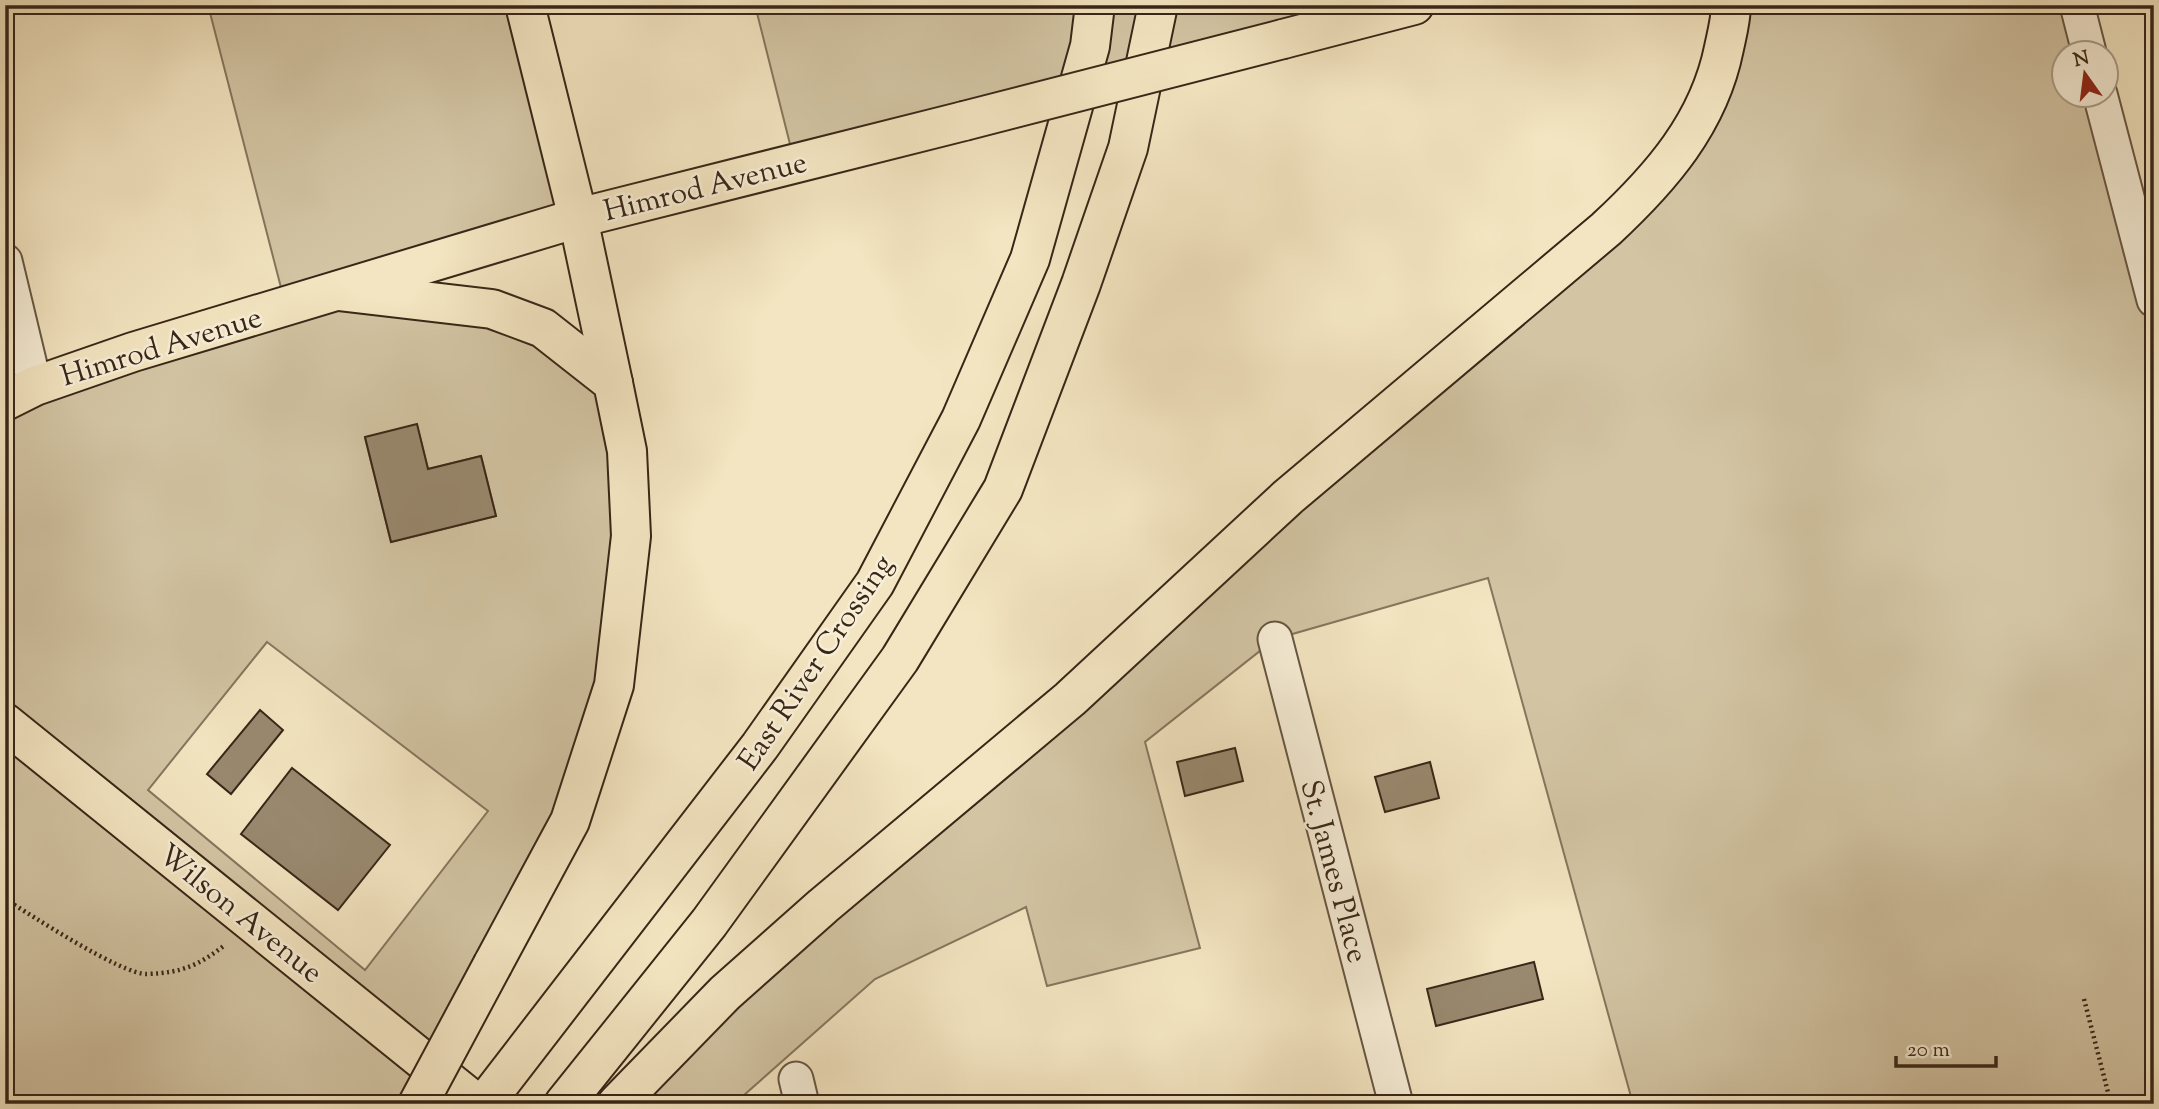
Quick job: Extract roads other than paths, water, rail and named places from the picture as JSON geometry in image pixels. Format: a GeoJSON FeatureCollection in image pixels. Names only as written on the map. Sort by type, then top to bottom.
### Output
{"type":"FeatureCollection","features":[{"type":"Feature","properties":{"kind":"main road"},"geometry":{"type":"LineString","coordinates":[[418,1104],[570,821],[614,685],[631,536],[627,450],[578,218],[525,5]]}},
{"type":"Feature","properties":{"kind":"main road","name":"East River Crossing"},"geometry":{"type":"LineString","coordinates":[[484,1104],[760,746],[875,583],[961,419],[1030,259],[1090,46],[1095,5]]}},
{"type":"Feature","properties":{"kind":"main road"},"geometry":{"type":"LineString","coordinates":[[564,1104],[709,923],[900,659],[1003,489],[1081,284],[1128,148],[1158,5]]}},
{"type":"Feature","properties":{"kind":"main road","name":"Himrod Avenue"},"geometry":{"type":"LineString","coordinates":[[20,393],[133,352],[578,218],[1414,5]]}},
{"type":"Feature","properties":{"kind":"main road"},"geometry":{"type":"LineString","coordinates":[[629,1092],[725,993],[823,906],[1069,699],[1288,496],[1606,229],[1645,193],[1682,148],[1710,98],[1718,73],[1731,5]]}},
{"type":"Feature","properties":{"kind":"main road"},"geometry":{"type":"LineString","coordinates":[[338,291],[492,309],[513,315],[555,336],[613,383]]}},
{"type":"Feature","properties":{"kind":"main road"},"geometry":{"type":"LineString","coordinates":[[5,424],[20,393]]}},
{"type":"Feature","properties":{"kind":"main road","name":"Wilson Avenue"},"geometry":{"type":"LineString","coordinates":[[5,723],[477,1104]]}},
{"type":"Feature","properties":{"kind":"street"},"geometry":{"type":"LineString","coordinates":[[2077,5],[2085,38]]}},
{"type":"Feature","properties":{"kind":"street"},"geometry":{"type":"LineString","coordinates":[[2104,108],[2154,300]]}},
{"type":"Feature","properties":{"kind":"street"},"geometry":{"type":"LineString","coordinates":[[5,261],[20,393]]}},
{"type":"Feature","properties":{"kind":"street","name":"St. James Place"},"geometry":{"type":"LineString","coordinates":[[1275,639],[1396,1104]]}}]}
